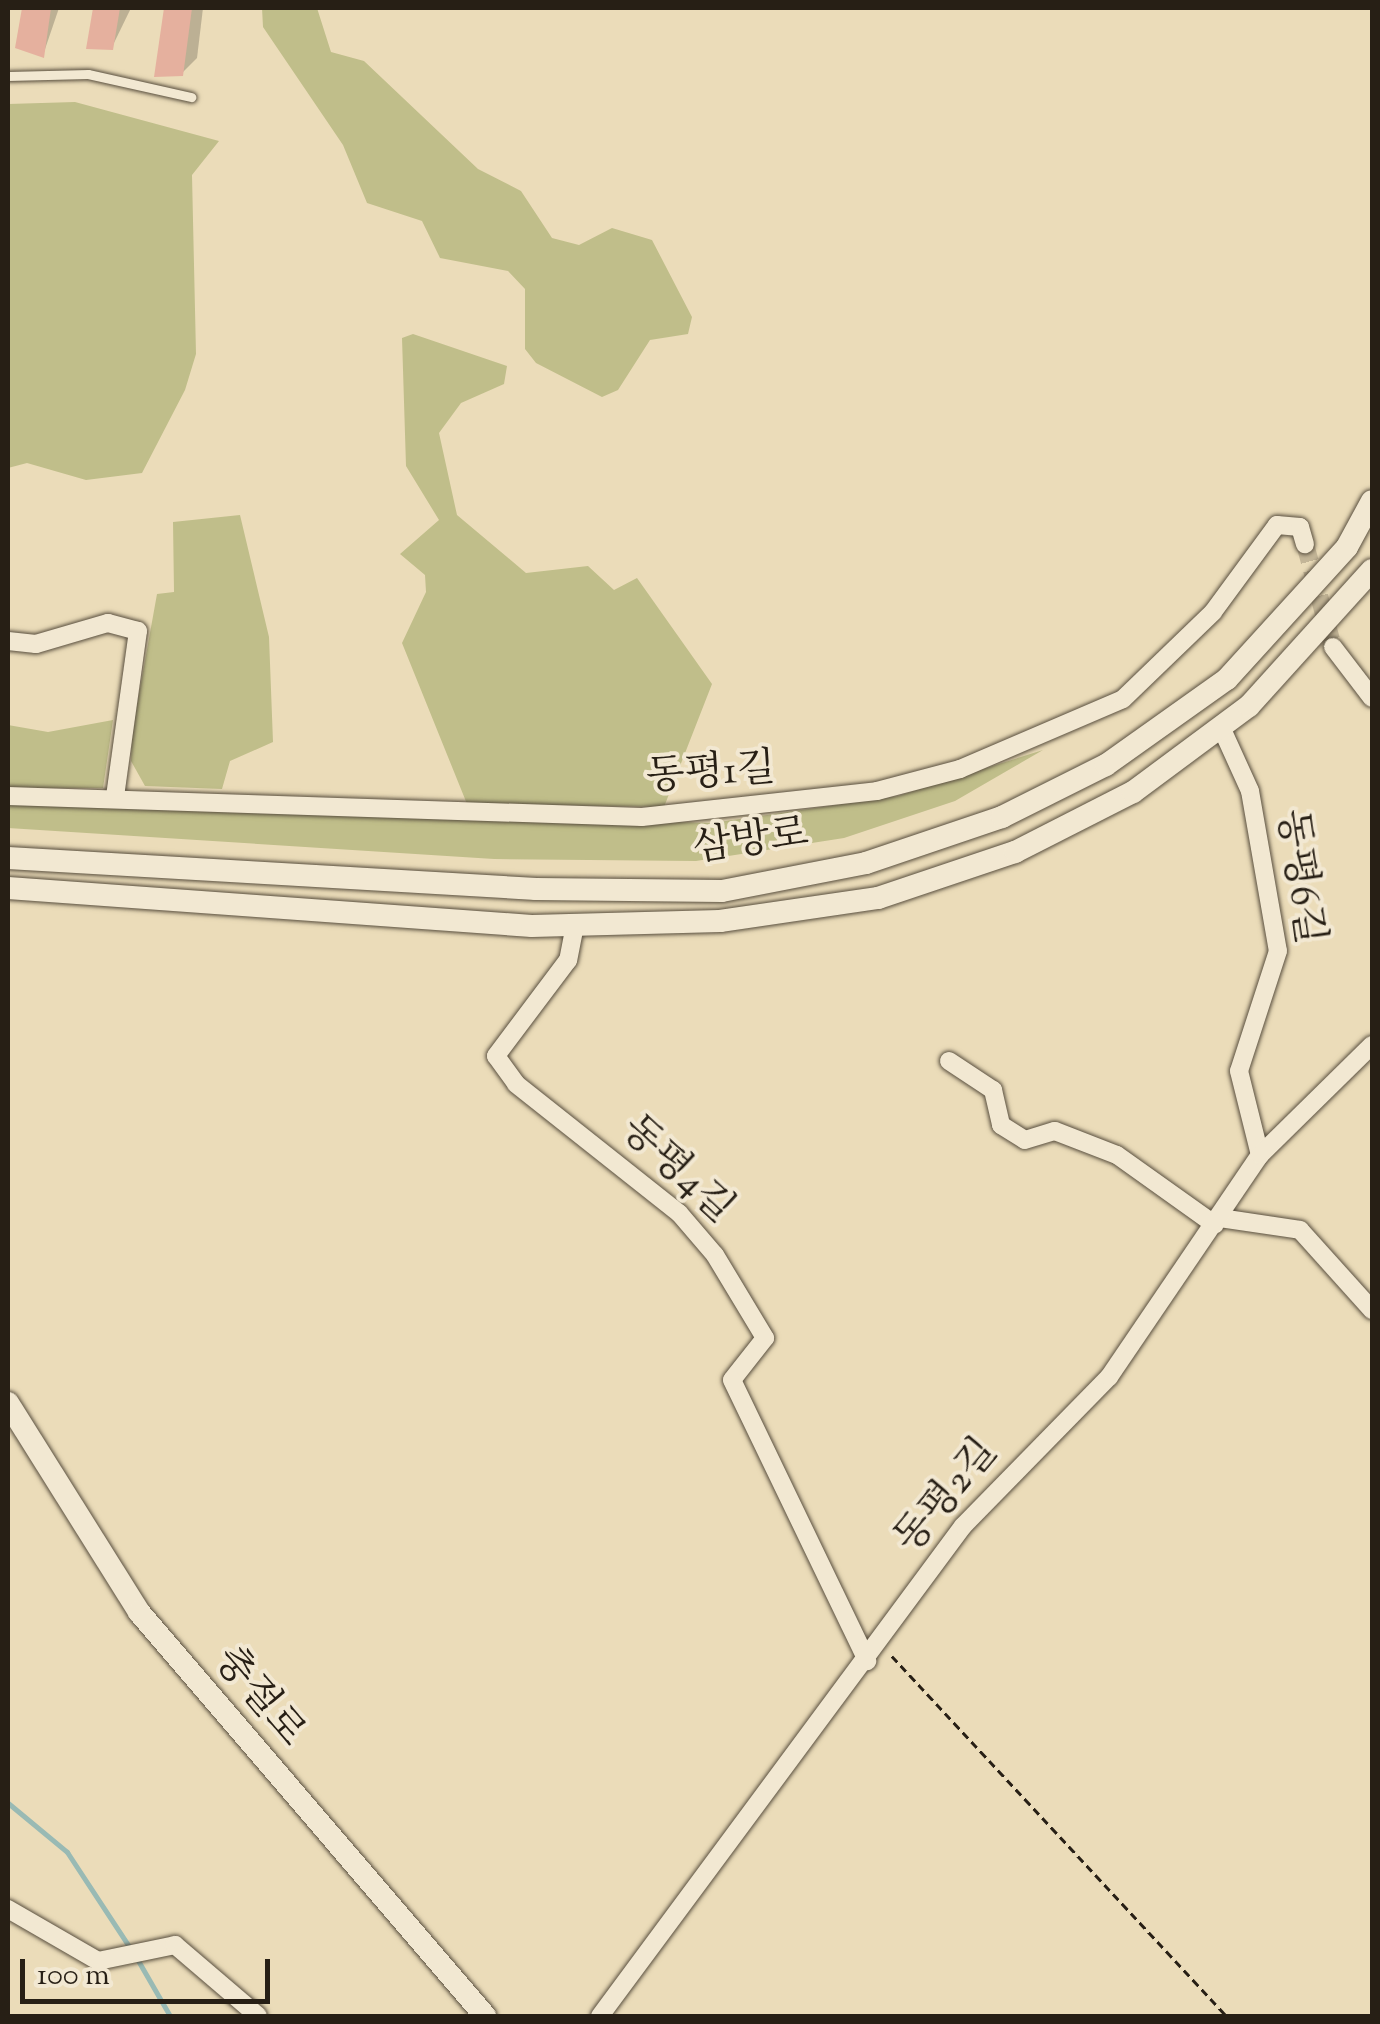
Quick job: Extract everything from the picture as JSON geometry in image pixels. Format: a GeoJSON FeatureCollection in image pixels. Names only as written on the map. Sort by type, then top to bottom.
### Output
{"type":"FeatureCollection","features":[{"type":"Feature","properties":{"kind":"street","name":"삼방로"},"geometry":{"type":"LineString","coordinates":[[8,858],[704,890],[866,863],[1002,818],[1106,765],[1196,700],[1288,617],[1372,501]]}},
{"type":"Feature","properties":{"kind":"street","name":"동평1길"},"geometry":{"type":"LineString","coordinates":[[8,796],[114,796],[642,817],[877,791],[960,769],[1123,699],[1212,612],[1277,525],[1300,527],[1305,544]]}},
{"type":"Feature","properties":{"kind":"street","name":"삼방로"},"geometry":{"type":"LineString","coordinates":[[8,888],[575,925],[720,922],[878,898],[1016,852],[1133,792],[1221,727],[1372,570]]}},
{"type":"Feature","properties":{"kind":"street"},"geometry":{"type":"LineString","coordinates":[[8,641],[36,644],[108,623],[138,631],[114,796]]}},
{"type":"Feature","properties":{"kind":"street"},"geometry":{"type":"LineString","coordinates":[[1333,647],[1372,698]]}},
{"type":"Feature","properties":{"kind":"street","name":"동평6길"},"geometry":{"type":"LineString","coordinates":[[1221,727],[1250,791],[1278,951],[1239,1071],[1260,1155]]}},
{"type":"Feature","properties":{"kind":"street","name":"동평4길"},"geometry":{"type":"LineString","coordinates":[[575,925],[568,960],[496,1056],[516,1084],[679,1213],[735,1288],[765,1338],[732,1380],[867,1661]]}},
{"type":"Feature","properties":{"kind":"street","name":"동평2길"},"geometry":{"type":"LineString","coordinates":[[600,2016],[881,1644],[963,1526],[1110,1377],[1260,1155],[1372,1045]]}},
{"type":"Feature","properties":{"kind":"street"},"geometry":{"type":"LineString","coordinates":[[949,1061],[993,1090],[1002,1125],[1024,1140],[1055,1132],[1117,1156],[1218,1221],[1300,1230],[1372,1310]]}},
{"type":"Feature","properties":{"kind":"street","name":"충절로"},"geometry":{"type":"LineString","coordinates":[[8,1404],[138,1612],[485,2016]]}},
{"type":"Feature","properties":{"kind":"street"},"geometry":{"type":"LineString","coordinates":[[8,1909],[98,1961],[125,1961],[175,1944],[258,2016]]}},
{"type":"Feature","properties":{"kind":"lane"},"geometry":{"type":"LineString","coordinates":[[8,76],[88,74],[191,97]]}},
{"type":"Feature","properties":{"kind":"path"},"geometry":{"type":"LineString","coordinates":[[881,1644],[1227,2016]]}},
{"type":"Feature","properties":{"kind":"shaded area"},"geometry":{"type":"Polygon","coordinates":[[[262,8],[317,8],[331,52],[364,61],[478,169],[521,191],[552,238],[579,245],[612,228],[652,240],[692,317],[688,334],[650,340],[618,390],[602,397],[536,363],[525,349],[525,289],[508,271],[440,258],[422,221],[367,203],[343,145],[263,27],[262,8]]]}},
{"type":"Feature","properties":{"kind":"shaded area"},"geometry":{"type":"Polygon","coordinates":[[[75,102],[219,141],[192,175],[196,354],[185,390],[142,473],[86,480],[27,463],[8,468],[8,104],[75,102]]]}},
{"type":"Feature","properties":{"kind":"shaded area"},"geometry":{"type":"Polygon","coordinates":[[[413,334],[507,366],[504,384],[461,403],[439,433],[457,515],[526,573],[588,566],[614,590],[637,578],[712,684],[664,807],[467,804],[402,643],[426,592],[425,575],[400,554],[439,520],[406,466],[402,338],[413,334]]]}},
{"type":"Feature","properties":{"kind":"shaded area"},"geometry":{"type":"Polygon","coordinates":[[[240,515],[269,637],[273,742],[230,761],[222,789],[145,786],[131,761],[132,733],[157,594],[174,592],[173,522],[240,515]]]}},
{"type":"Feature","properties":{"kind":"shaded area"},"geometry":{"type":"Polygon","coordinates":[[[113,720],[103,788],[8,788],[8,725],[48,732],[113,720]]]}},
{"type":"Feature","properties":{"kind":"shaded area"},"geometry":{"type":"Polygon","coordinates":[[[1043,750],[955,801],[844,838],[696,861],[494,859],[8,828],[8,802],[712,823],[898,796],[1043,750]]]}},
{"type":"Feature","properties":{"kind":"building"},"geometry":{"type":"Polygon","coordinates":[[[22,8],[51,8],[44,58],[15,48],[22,8]]]}},
{"type":"Feature","properties":{"kind":"building"},"geometry":{"type":"Polygon","coordinates":[[[93,8],[120,8],[113,50],[86,49],[93,8]]]}},
{"type":"Feature","properties":{"kind":"building"},"geometry":{"type":"Polygon","coordinates":[[[164,8],[192,8],[183,76],[154,77],[164,8]]]}},
{"type":"Feature","properties":{"kind":"waterway"},"geometry":{"type":"LineString","coordinates":[[8,1803],[67,1852],[130,1948]]}},
{"type":"Feature","properties":{"kind":"waterway"},"geometry":{"type":"LineString","coordinates":[[136,1957],[170,2016]]}},
{"type":"Feature","properties":{"kind":"tunnel"},"geometry":{"type":"LineString","coordinates":[[1305,544],[1333,647]]}}]}
